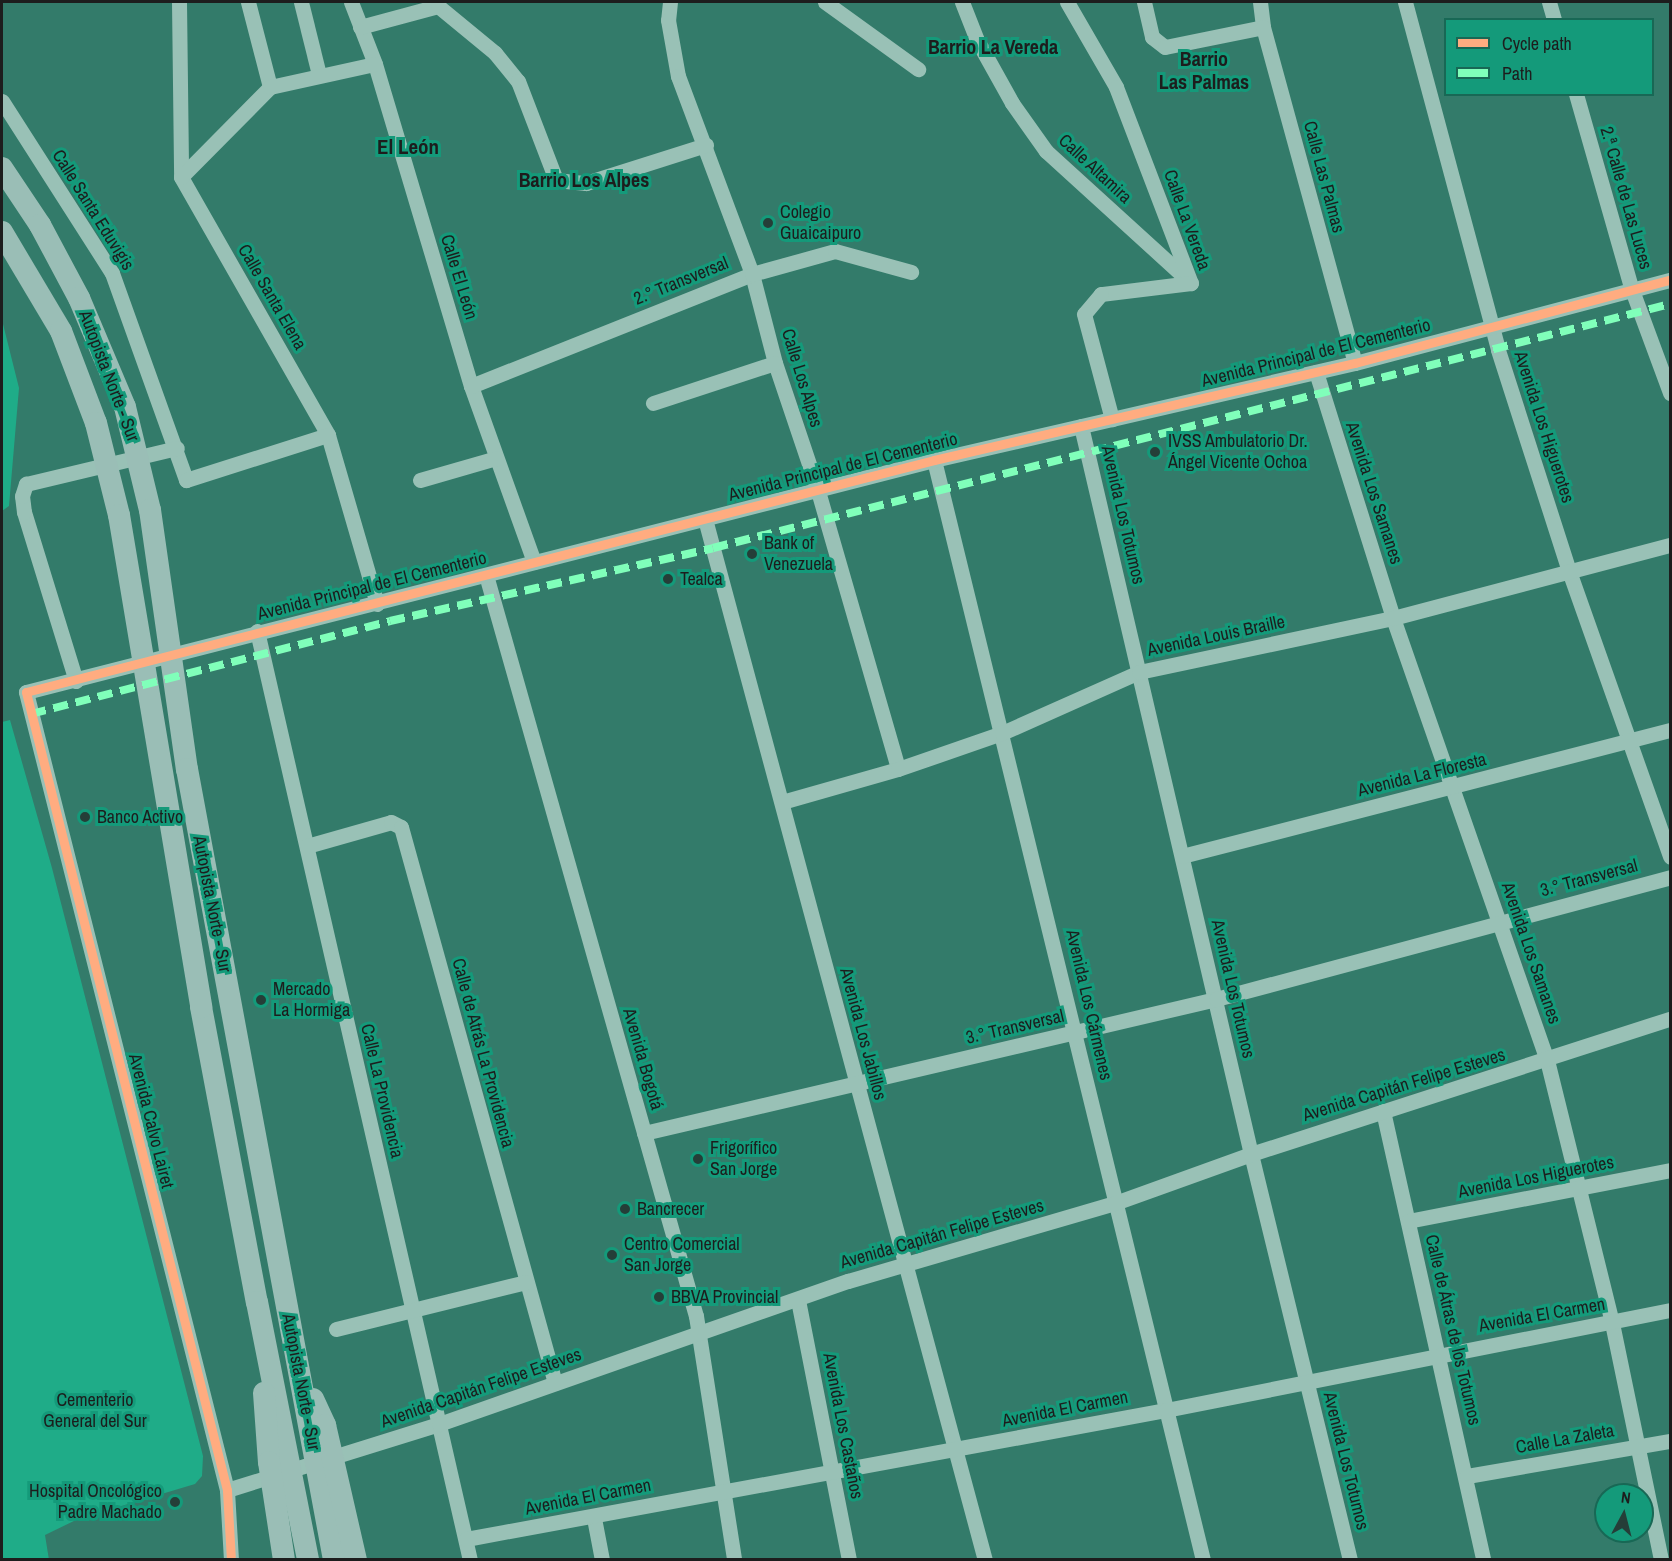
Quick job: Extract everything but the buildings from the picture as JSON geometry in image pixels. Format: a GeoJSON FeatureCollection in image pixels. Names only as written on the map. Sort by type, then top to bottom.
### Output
{"type":"FeatureCollection","features":[{"type":"Feature","properties":{"kind":"highway","name":"Autopista Norte - Sur"},"geometry":{"type":"LineString","coordinates":[[2,168],[40,225],[79,298],[126,407],[150,510],[187,769],[334,1560]]}},
{"type":"Feature","properties":{"kind":"highway","name":"Autopista Norte - Sur"},"geometry":{"type":"LineString","coordinates":[[2,232],[61,331],[96,423],[119,515],[168,821],[257,1302],[309,1560]]}},
{"type":"Feature","properties":{"kind":"highway"},"geometry":{"type":"LineString","coordinates":[[257,1302],[269,1462],[284,1560]]}},
{"type":"Feature","properties":{"kind":"highway"},"geometry":{"type":"LineString","coordinates":[[298,1364],[325,1425],[356,1560]]}},
{"type":"Feature","properties":{"kind":"street","name":"Calle Santa Elena"},"geometry":{"type":"LineString","coordinates":[[179,2],[181,177],[328,435],[377,604]]}},
{"type":"Feature","properties":{"kind":"street"},"geometry":{"type":"LineString","coordinates":[[248,2],[270,87]]}},
{"type":"Feature","properties":{"kind":"street"},"geometry":{"type":"LineString","coordinates":[[301,2],[319,75]]}},
{"type":"Feature","properties":{"kind":"street","name":"Calle El León"},"geometry":{"type":"LineString","coordinates":[[351,2],[375,64],[471,386],[534,562]]}},
{"type":"Feature","properties":{"kind":"street","name":"Calle Los Alpes"},"geometry":{"type":"LineString","coordinates":[[670,2],[668,20],[678,76],[706,145],[752,274],[775,363],[818,490],[898,769]]}},
{"type":"Feature","properties":{"kind":"street"},"geometry":{"type":"LineString","coordinates":[[825,2],[918,69]]}},
{"type":"Feature","properties":{"kind":"street","name":"Calle Altamira"},"geometry":{"type":"LineString","coordinates":[[962,2],[977,40],[1012,103],[1046,151],[1191,283]]}},
{"type":"Feature","properties":{"kind":"street","name":"Calle La Vereda"},"geometry":{"type":"LineString","coordinates":[[1067,2],[1116,87],[1191,283],[1101,294],[1084,314],[1112,419]]}},
{"type":"Feature","properties":{"kind":"street"},"geometry":{"type":"LineString","coordinates":[[1144,2],[1152,38],[1165,47],[1263,27]]}},
{"type":"Feature","properties":{"kind":"street","name":"Calle Las Palmas"},"geometry":{"type":"LineString","coordinates":[[1260,2],[1263,27],[1355,363]]}},
{"type":"Feature","properties":{"kind":"street","name":"Avenida Los Higuerotes"},"geometry":{"type":"LineString","coordinates":[[1405,2],[1491,325],[1569,571],[1671,857]]}},
{"type":"Feature","properties":{"kind":"street"},"geometry":{"type":"LineString","coordinates":[[1549,2],[1553,18]]}},
{"type":"Feature","properties":{"kind":"street"},"geometry":{"type":"LineString","coordinates":[[360,27],[438,6],[495,53],[518,81],[556,180],[586,183],[706,145]]}},
{"type":"Feature","properties":{"kind":"street"},"geometry":{"type":"LineString","coordinates":[[181,177],[270,87],[375,64]]}},
{"type":"Feature","properties":{"kind":"street","name":"2.ª Calle de Las Luces"},"geometry":{"type":"LineString","coordinates":[[1577,96],[1632,290],[1671,393]]}},
{"type":"Feature","properties":{"kind":"street","name":"Calle Santa Eduvigis"},"geometry":{"type":"LineString","coordinates":[[2,101],[112,273],[177,448],[186,480],[328,435]]}},
{"type":"Feature","properties":{"kind":"street","name":"2.° Transversal"},"geometry":{"type":"LineString","coordinates":[[471,386],[752,274],[835,251],[911,273]]}},
{"type":"Feature","properties":{"kind":"street","name":"Avenida Principal de El Cementerio"},"geometry":{"type":"LineString","coordinates":[[26,692],[76,681],[257,631],[377,604],[934,460],[1355,363],[1491,325],[1671,280]]}},
{"type":"Feature","properties":{"kind":"street"},"geometry":{"type":"LineString","coordinates":[[653,403],[775,363]]}},
{"type":"Feature","properties":{"kind":"street","name":"Avenida Los Samanes"},"geometry":{"type":"LineString","coordinates":[[1316,372],[1393,618],[1547,1060],[1581,1188],[1662,1560]]}},
{"type":"Feature","properties":{"kind":"street","name":"Avenida Los Totumos"},"geometry":{"type":"LineString","coordinates":[[1081,426],[1251,1154],[1350,1560]]}},
{"type":"Feature","properties":{"kind":"street"},"geometry":{"type":"LineString","coordinates":[[76,681],[24,512],[21,495],[26,484],[177,448]]}},
{"type":"Feature","properties":{"kind":"street"},"geometry":{"type":"LineString","coordinates":[[420,480],[496,458]]}},
{"type":"Feature","properties":{"kind":"street","name":"Avenida Los Cármenes"},"geometry":{"type":"LineString","coordinates":[[934,460],[1077,1032],[1115,1203],[1203,1560]]}},
{"type":"Feature","properties":{"kind":"street","name":"Avenida Los Jabillos"},"geometry":{"type":"LineString","coordinates":[[705,519],[782,802],[855,1084],[908,1266],[985,1560]]}},
{"type":"Feature","properties":{"kind":"street","name":"Avenida Louis Braille"},"geometry":{"type":"LineString","coordinates":[[782,802],[898,769],[1002,733],[1139,672],[1393,618],[1671,545]]}},
{"type":"Feature","properties":{"kind":"street","name":"Avenida Bogotá"},"geometry":{"type":"LineString","coordinates":[[486,575],[696,1316],[734,1560]]}},
{"type":"Feature","properties":{"kind":"street","name":"Calle La Providencia"},"geometry":{"type":"LineString","coordinates":[[257,631],[470,1560]]}},
{"type":"Feature","properties":{"kind":"street","name":"Avenida Calvo Lairet"},"geometry":{"type":"LineString","coordinates":[[26,692],[226,1490],[231,1560]]}},
{"type":"Feature","properties":{"kind":"street","name":"Avenida La Floresta"},"geometry":{"type":"LineString","coordinates":[[1182,856],[1671,730]]}},
{"type":"Feature","properties":{"kind":"street","name":"Calle de Atrás La Providencia"},"geometry":{"type":"LineString","coordinates":[[307,846],[391,822],[401,826],[555,1383]]}},
{"type":"Feature","properties":{"kind":"street","name":"3.° Transversal"},"geometry":{"type":"LineString","coordinates":[[644,1133],[1216,999],[1671,877]]}},
{"type":"Feature","properties":{"kind":"street","name":"Avenida Capitán Felipe Esteves"},"geometry":{"type":"LineString","coordinates":[[226,1490],[439,1424],[848,1281],[908,1266],[1115,1203],[1251,1154],[1671,1019]]}},
{"type":"Feature","properties":{"kind":"street","name":"Calle de Átras de los Totumos"},"geometry":{"type":"LineString","coordinates":[[1383,1111],[1467,1476],[1484,1560]]}},
{"type":"Feature","properties":{"kind":"street","name":"Avenida Los Higuerotes"},"geometry":{"type":"LineString","coordinates":[[1408,1221],[1671,1170]]}},
{"type":"Feature","properties":{"kind":"street"},"geometry":{"type":"LineString","coordinates":[[336,1329],[526,1282]]}},
{"type":"Feature","properties":{"kind":"street","name":"Avenida Los Castaños"},"geometry":{"type":"LineString","coordinates":[[798,1300],[849,1560]]}},
{"type":"Feature","properties":{"kind":"street","name":"Avenida El Carmen"},"geometry":{"type":"LineString","coordinates":[[466,1539],[594,1518],[722,1490],[1166,1410],[1438,1353],[1612,1323],[1671,1310]]}},
{"type":"Feature","properties":{"kind":"street","name":"Calle La Zaleta"},"geometry":{"type":"LineString","coordinates":[[1467,1476],[1671,1441]]}},
{"type":"Feature","properties":{"kind":"street"},"geometry":{"type":"LineString","coordinates":[[594,1518],[602,1560]]}},
{"type":"Feature","properties":{"kind":"green space"},"geometry":{"type":"Polygon","coordinates":[[[2,320],[19,388],[9,506],[2,511],[2,320]]]}},
{"type":"Feature","properties":{"kind":"green space","name":"Cementerio General del Sur"},"geometry":{"type":"Polygon","coordinates":[[[10,720],[52,868],[203,1456],[202,1476],[195,1484],[78,1519],[45,1535],[49,1560],[2,1559],[2,722],[10,720]]]}},
{"type":"Feature","properties":{"kind":"marked path"},"geometry":{"type":"LineString","coordinates":[[31,714],[390,621],[713,548],[1670,304]]}},
{"type":"Feature","properties":{"kind":"cycle path"},"geometry":{"type":"LineString","coordinates":[[231,1560],[227,1490],[26,692],[934,460],[1355,363],[1670,280]]}},
{"type":"Feature","properties":{"kind":"place","name":"Colegio Guaicaipuro"},"geometry":{"type":"Point","coordinates":[768,223]}},
{"type":"Feature","properties":{"kind":"place","name":"IVSS Ambulatorio Dr. Ángel Vicente Ochoa"},"geometry":{"type":"Point","coordinates":[1155,452]}},
{"type":"Feature","properties":{"kind":"place","name":"Bank of Venezuela"},"geometry":{"type":"Point","coordinates":[752,554]}},
{"type":"Feature","properties":{"kind":"place","name":"Tealca"},"geometry":{"type":"Point","coordinates":[668,579]}},
{"type":"Feature","properties":{"kind":"place","name":"Banco Activo"},"geometry":{"type":"Point","coordinates":[85,817]}},
{"type":"Feature","properties":{"kind":"place","name":"Mercado La Hormiga"},"geometry":{"type":"Point","coordinates":[261,1000]}},
{"type":"Feature","properties":{"kind":"place","name":"Frigorífico San Jorge"},"geometry":{"type":"Point","coordinates":[698,1159]}},
{"type":"Feature","properties":{"kind":"place","name":"Bancrecer"},"geometry":{"type":"Point","coordinates":[625,1209]}},
{"type":"Feature","properties":{"kind":"place","name":"Centro Comercial San Jorge"},"geometry":{"type":"Point","coordinates":[612,1255]}},
{"type":"Feature","properties":{"kind":"place","name":"BBVA Provincial"},"geometry":{"type":"Point","coordinates":[659,1297]}},
{"type":"Feature","properties":{"kind":"place","name":"Hospital Oncológico Padre Machado"},"geometry":{"type":"Point","coordinates":[175,1502]}},
{"type":"Feature","properties":{"kind":"district","name":"Barrio La Vereda"},"geometry":{"type":"Point","coordinates":[993,46]}},
{"type":"Feature","properties":{"kind":"district","name":"Barrio Las Palmas"},"geometry":{"type":"Point","coordinates":[1204,70]}},
{"type":"Feature","properties":{"kind":"district","name":"El León"},"geometry":{"type":"Point","coordinates":[408,147]}},
{"type":"Feature","properties":{"kind":"district","name":"Barrio Los Alpes"},"geometry":{"type":"Point","coordinates":[584,179]}}]}
